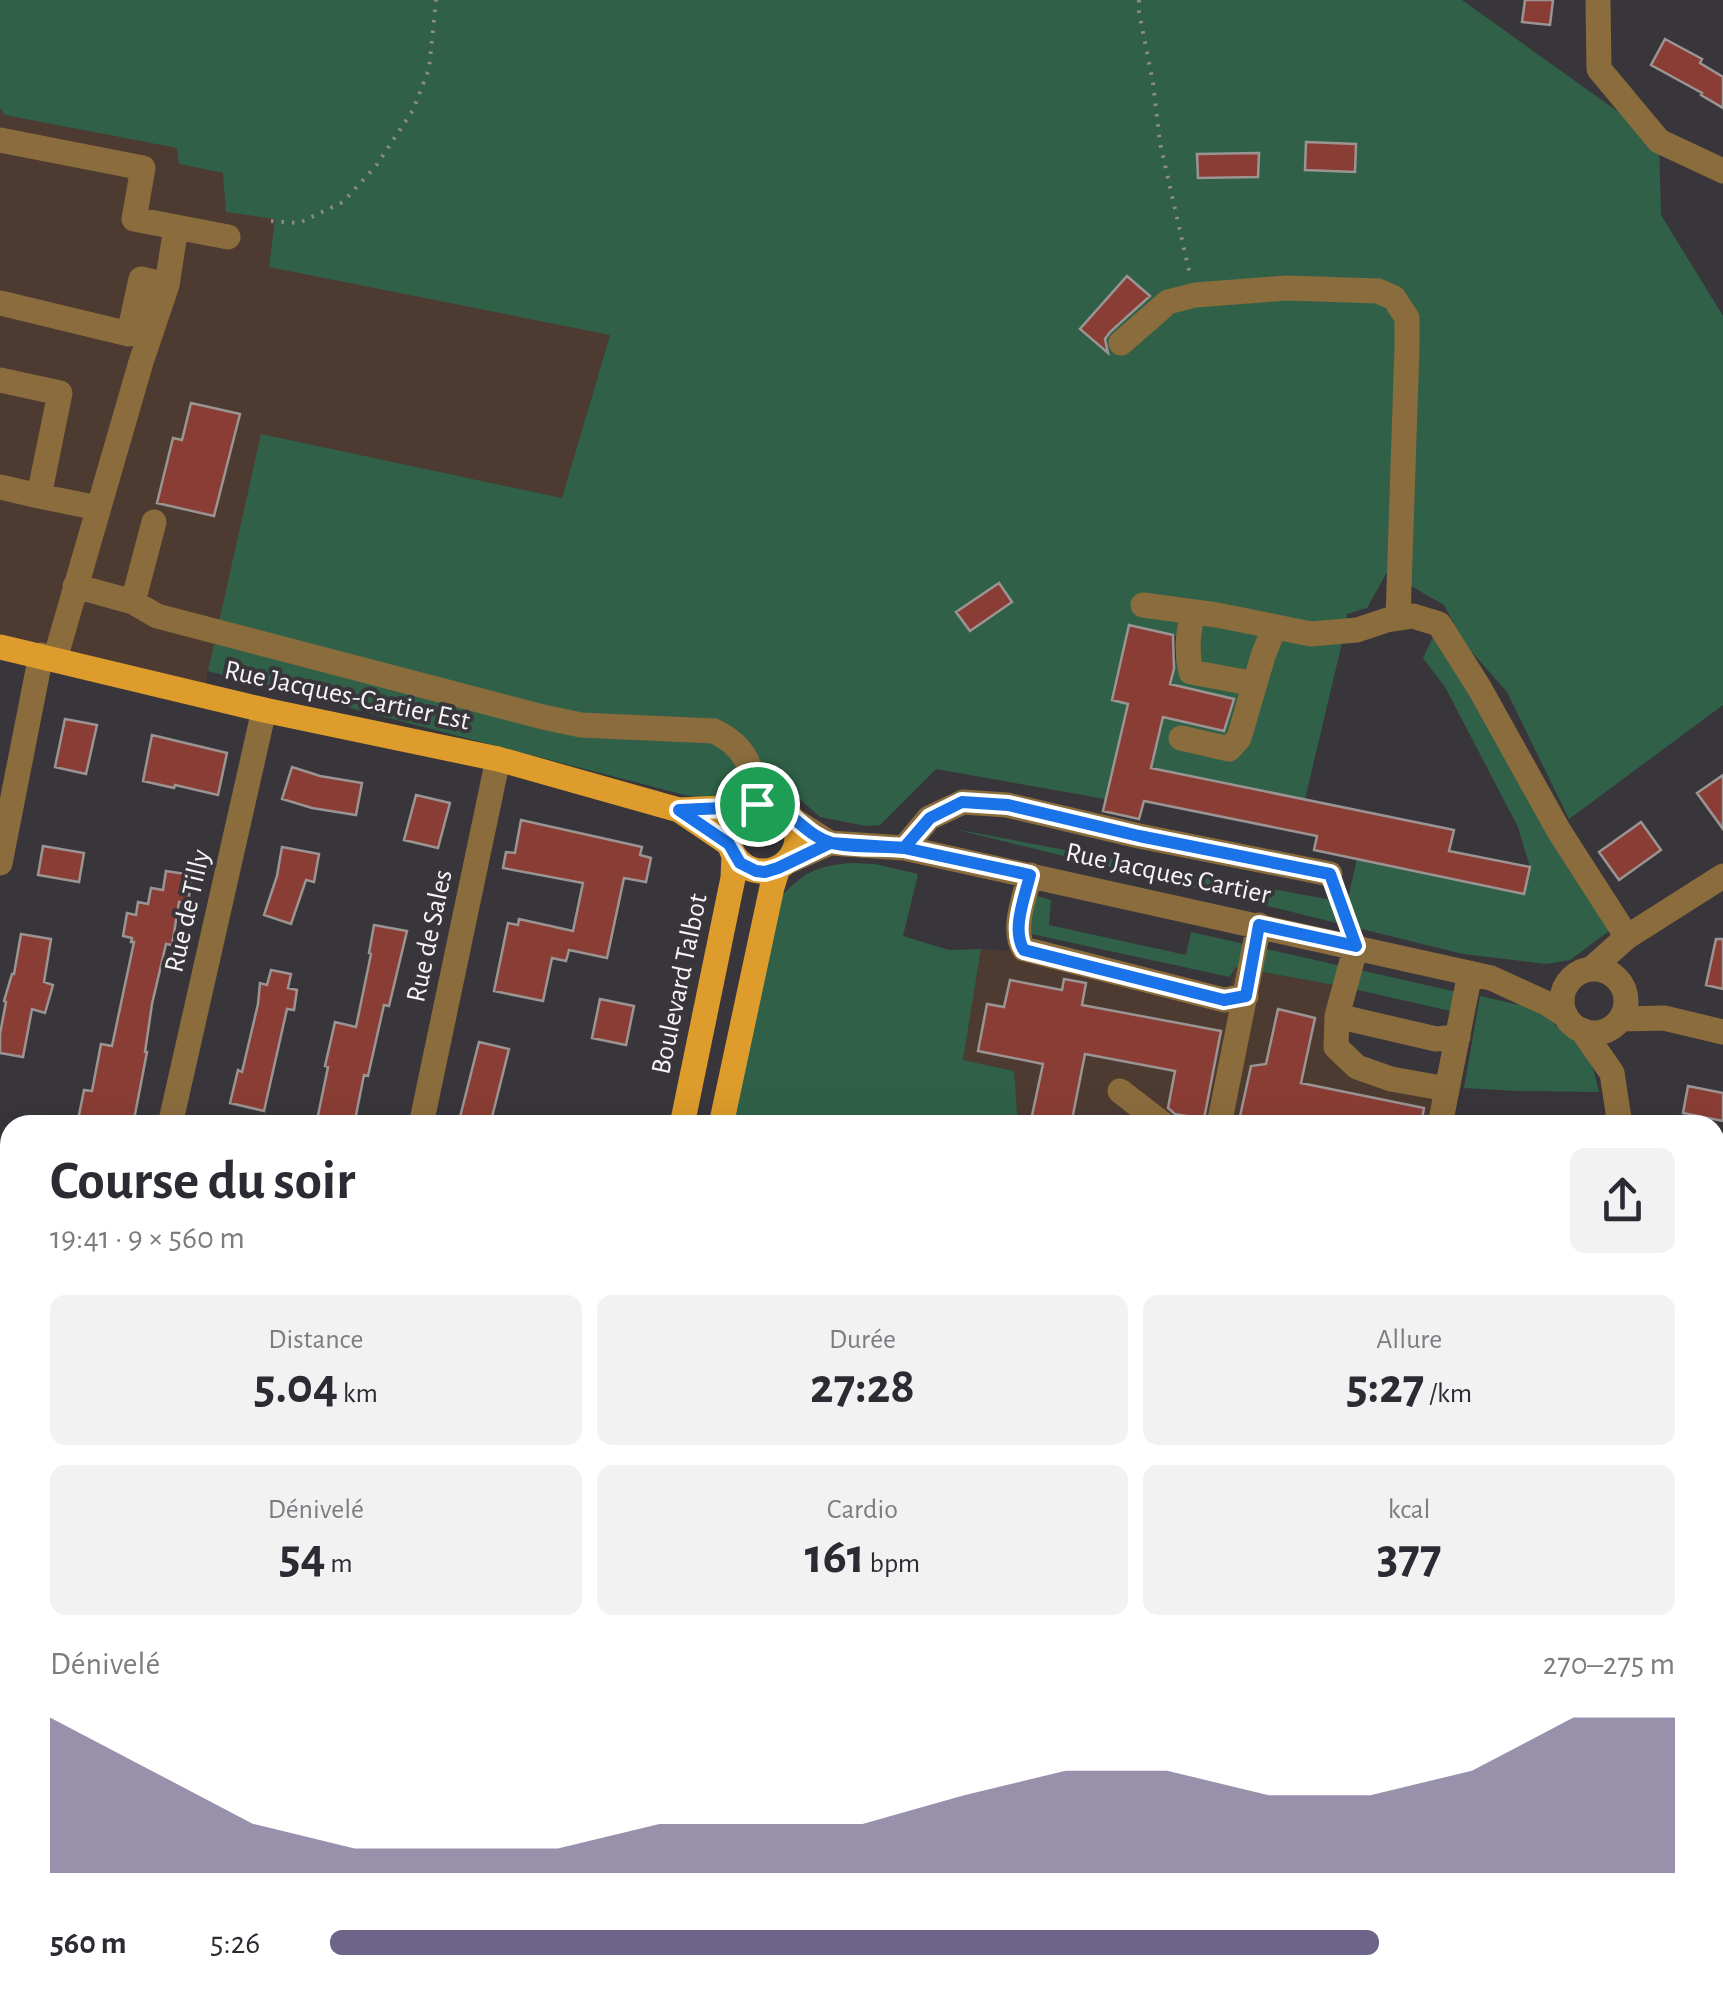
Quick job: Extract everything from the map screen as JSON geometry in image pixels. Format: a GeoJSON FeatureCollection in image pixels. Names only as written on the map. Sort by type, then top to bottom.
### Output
{"type":"FeatureCollection","features":[{"type":"Feature","properties":{"kind":"main road","name":"Rue Jacques-Cartier Est"},"geometry":{"type":"LineString","coordinates":[[0,647],[264,710],[498,759],[679,810],[752,805]]}},
{"type":"Feature","properties":{"kind":"main road"},"geometry":{"type":"LineString","coordinates":[[723,1115],[772,887],[797,843],[798,834],[782,808],[752,805],[732,821],[731,850],[740,863],[756,871],[782,865]]}},
{"type":"Feature","properties":{"kind":"main road","name":"Rue Jacques-Cartier Est"},"geometry":{"type":"LineString","coordinates":[[679,810],[731,850]]}},
{"type":"Feature","properties":{"kind":"main road","name":"Boulevard Talbot"},"geometry":{"type":"LineString","coordinates":[[684,1115],[733,878],[731,850]]}},
{"type":"Feature","properties":{"kind":"street"},"geometry":{"type":"LineString","coordinates":[[1598,0],[1599,69],[1659,141],[1723,171]]}},
{"type":"Feature","properties":{"kind":"street"},"geometry":{"type":"LineString","coordinates":[[0,140],[144,168],[134,219],[228,237]]}},
{"type":"Feature","properties":{"kind":"street"},"geometry":{"type":"LineString","coordinates":[[0,862],[48,657],[75,586],[167,285],[176,227]]}},
{"type":"Feature","properties":{"kind":"street"},"geometry":{"type":"LineString","coordinates":[[0,302],[129,334],[141,279],[167,285]]}},
{"type":"Feature","properties":{"kind":"street"},"geometry":{"type":"LineString","coordinates":[[1121,344],[1168,302],[1195,295],[1287,288],[1378,291],[1394,298],[1407,318],[1398,618]]}},
{"type":"Feature","properties":{"kind":"street"},"geometry":{"type":"LineString","coordinates":[[0,380],[60,392],[39,496]]}},
{"type":"Feature","properties":{"kind":"street"},"geometry":{"type":"LineString","coordinates":[[0,487],[98,508]]}},
{"type":"Feature","properties":{"kind":"street"},"geometry":{"type":"LineString","coordinates":[[134,602],[154,522]]}},
{"type":"Feature","properties":{"kind":"street"},"geometry":{"type":"LineString","coordinates":[[75,586],[134,602],[157,616],[544,717],[582,725],[714,731],[734,740],[750,767],[752,805]]}},
{"type":"Feature","properties":{"kind":"street"},"geometry":{"type":"LineString","coordinates":[[1143,606],[1311,634],[1357,630],[1413,616],[1439,624],[1480,689],[1558,831],[1627,937],[1621,984],[1625,1009],[1618,1022],[1612,1073],[1618,1115]]}},
{"type":"Feature","properties":{"kind":"street"},"geometry":{"type":"LineString","coordinates":[[1193,612],[1187,655],[1191,672],[1255,684]]}},
{"type":"Feature","properties":{"kind":"street"},"geometry":{"type":"LineString","coordinates":[[1181,738],[1228,749],[1239,738],[1274,628]]}},
{"type":"Feature","properties":{"kind":"street","name":"Rue de Tilly"},"geometry":{"type":"LineString","coordinates":[[172,1115],[264,710]]}},
{"type":"Feature","properties":{"kind":"street","name":"Rue de Sales"},"geometry":{"type":"LineString","coordinates":[[423,1115],[498,759]]}},
{"type":"Feature","properties":{"kind":"street"},"geometry":{"type":"LineString","coordinates":[[904,848],[930,818],[962,802],[1008,805],[1330,874]]}},
{"type":"Feature","properties":{"kind":"street","name":"Rue Jacques Cartier"},"geometry":{"type":"LineString","coordinates":[[792,819],[830,843],[904,848],[1480,976],[1548,1004],[1574,1023]]}},
{"type":"Feature","properties":{"kind":"street","name":"Rue Jacques Cartier"},"geometry":{"type":"LineString","coordinates":[[782,865],[830,843]]}},
{"type":"Feature","properties":{"kind":"street"},"geometry":{"type":"LineString","coordinates":[[1030,875],[1018,928],[1024,950],[1224,1000],[1246,996]]}},
{"type":"Feature","properties":{"kind":"street"},"geometry":{"type":"LineString","coordinates":[[1612,1073],[1574,1023],[1563,996],[1581,973],[1627,937],[1723,876]]}},
{"type":"Feature","properties":{"kind":"street"},"geometry":{"type":"LineString","coordinates":[[1221,1115],[1259,925]]}},
{"type":"Feature","properties":{"kind":"street"},"geometry":{"type":"LineString","coordinates":[[1356,946],[1337,1016],[1336,1047],[1357,1067],[1447,1089]]}},
{"type":"Feature","properties":{"kind":"street"},"geometry":{"type":"LineString","coordinates":[[1581,973],[1610,973],[1664,1018]]}},
{"type":"Feature","properties":{"kind":"street","name":"Rue Jacques Cartier"},"geometry":{"type":"LineString","coordinates":[[1480,976],[1552,980],[1581,973]]}},
{"type":"Feature","properties":{"kind":"street"},"geometry":{"type":"LineString","coordinates":[[1442,1115],[1458,1037],[1480,976]]}},
{"type":"Feature","properties":{"kind":"street"},"geometry":{"type":"LineString","coordinates":[[1337,1016],[1436,1038],[1458,1037]]}},
{"type":"Feature","properties":{"kind":"street"},"geometry":{"type":"LineString","coordinates":[[1574,1023],[1604,1032],[1618,1022],[1664,1018],[1723,1032]]}},
{"type":"Feature","properties":{"kind":"street"},"geometry":{"type":"LineString","coordinates":[[1120,1091],[1151,1115]]}},
{"type":"Feature","properties":{"kind":"path"},"geometry":{"type":"LineString","coordinates":[[271,220],[299,223],[343,202],[376,166],[413,110],[429,69],[436,0]]}},
{"type":"Feature","properties":{"kind":"path"},"geometry":{"type":"LineString","coordinates":[[1139,0],[1160,142],[1195,295]]}},
{"type":"Feature","properties":{"kind":"path"},"geometry":{"type":"LineString","coordinates":[[1330,874],[1356,946]]}},
{"type":"Feature","properties":{"kind":"shaded area"},"geometry":{"type":"Polygon","coordinates":[[[0,108],[6,115],[178,148],[179,164],[223,173],[276,219],[269,266],[610,334],[562,498],[262,435],[204,695],[0,647],[0,108]]]}},
{"type":"Feature","properties":{"kind":"shaded area"},"geometry":{"type":"Polygon","coordinates":[[[981,949],[1028,952],[1228,996],[1235,967],[1345,987],[1336,1047],[1447,1089],[1442,1115],[1017,1115],[1014,1071],[963,1060],[981,949]]]}},
{"type":"Feature","properties":{"kind":"green space"},"geometry":{"type":"Polygon","coordinates":[[[0,0],[1462,0],[1659,141],[1661,215],[1723,316],[1723,705],[1569,819],[1507,692],[1464,643],[1444,605],[1387,572],[1367,608],[1347,614],[1305,799],[1151,768],[1181,637],[1129,626],[1112,699],[1128,704],[1105,799],[936,769],[880,825],[866,826],[820,817],[794,794],[779,787],[762,786],[709,800],[208,671],[261,434],[562,498],[610,335],[269,267],[275,219],[226,212],[223,173],[179,164],[177,148],[5,115],[0,108],[0,0]],[[999,583],[957,612],[969,631],[1012,602],[999,583]]]}},
{"type":"Feature","properties":{"kind":"green space"},"geometry":{"type":"Polygon","coordinates":[[[1434,635],[1609,931],[1570,960],[1547,964],[1463,954],[954,829],[1347,903],[1357,859],[1524,894],[1530,867],[1518,827],[1445,687],[1423,658],[1434,635]]]}},
{"type":"Feature","properties":{"kind":"green space"},"geometry":{"type":"Polygon","coordinates":[[[875,864],[918,874],[903,936],[949,950],[981,949],[963,1060],[1014,1071],[1017,1115],[729,1115],[780,898],[796,882],[827,866],[875,864]]]}},
{"type":"Feature","properties":{"kind":"green space"},"geometry":{"type":"Polygon","coordinates":[[[1027,893],[1051,900],[1049,925],[1186,955],[1191,932],[1461,993],[1459,1013],[1235,967],[1230,977],[1022,932],[1027,893]]]}},
{"type":"Feature","properties":{"kind":"green space"},"geometry":{"type":"Polygon","coordinates":[[[1480,996],[1524,1006],[1547,1018],[1579,1044],[1591,1060],[1599,1092],[1464,1088],[1480,996]]]}},
{"type":"Feature","properties":{"kind":"building"},"geometry":{"type":"Polygon","coordinates":[[[1525,0],[1553,0],[1550,25],[1522,22],[1525,0]]]}},
{"type":"Feature","properties":{"kind":"building"},"geometry":{"type":"Polygon","coordinates":[[[1665,39],[1702,59],[1700,63],[1723,77],[1723,108],[1651,65],[1665,39]]]}},
{"type":"Feature","properties":{"kind":"building"},"geometry":{"type":"Polygon","coordinates":[[[1306,142],[1356,144],[1355,172],[1305,170],[1306,142]]]}},
{"type":"Feature","properties":{"kind":"building"},"geometry":{"type":"Polygon","coordinates":[[[1259,153],[1258,177],[1198,178],[1197,154],[1259,153]]]}},
{"type":"Feature","properties":{"kind":"building"},"geometry":{"type":"Polygon","coordinates":[[[1127,276],[1150,296],[1110,332],[1105,339],[1108,353],[1080,329],[1127,276]]]}},
{"type":"Feature","properties":{"kind":"building"},"geometry":{"type":"Polygon","coordinates":[[[191,403],[240,414],[214,516],[157,503],[173,438],[182,440],[191,403]]]}},
{"type":"Feature","properties":{"kind":"building"},"geometry":{"type":"Polygon","coordinates":[[[999,583],[1012,602],[970,631],[956,612],[999,583]]]}},
{"type":"Feature","properties":{"kind":"building"},"geometry":{"type":"Polygon","coordinates":[[[1129,625],[1173,635],[1174,669],[1170,684],[1234,699],[1224,731],[1163,717],[1151,768],[1454,830],[1449,851],[1530,867],[1524,894],[1314,850],[1317,836],[1144,801],[1139,819],[1103,811],[1128,704],[1112,700],[1129,625]]]}},
{"type":"Feature","properties":{"kind":"building"},"geometry":{"type":"Polygon","coordinates":[[[65,719],[97,725],[86,774],[55,767],[65,719]]]}},
{"type":"Feature","properties":{"kind":"building"},"geometry":{"type":"Polygon","coordinates":[[[152,735],[227,753],[218,795],[143,781],[152,735]]]}},
{"type":"Feature","properties":{"kind":"building"},"geometry":{"type":"Polygon","coordinates":[[[292,767],[362,783],[356,815],[282,799],[292,767]]]}},
{"type":"Feature","properties":{"kind":"building"},"geometry":{"type":"Polygon","coordinates":[[[1723,775],[1723,829],[1697,793],[1723,775]]]}},
{"type":"Feature","properties":{"kind":"building"},"geometry":{"type":"Polygon","coordinates":[[[416,795],[450,803],[438,848],[404,840],[416,795]]]}},
{"type":"Feature","properties":{"kind":"building"},"geometry":{"type":"Polygon","coordinates":[[[521,820],[642,847],[640,855],[651,858],[646,882],[624,878],[607,958],[569,950],[566,961],[552,958],[543,1001],[494,991],[508,923],[518,925],[519,919],[573,931],[583,883],[503,868],[506,852],[515,853],[521,820]]]}},
{"type":"Feature","properties":{"kind":"building"},"geometry":{"type":"Polygon","coordinates":[[[1641,822],[1661,850],[1619,880],[1599,852],[1641,822]]]}},
{"type":"Feature","properties":{"kind":"building"},"geometry":{"type":"Polygon","coordinates":[[[43,846],[84,853],[79,882],[38,875],[43,846]]]}},
{"type":"Feature","properties":{"kind":"building"},"geometry":{"type":"Polygon","coordinates":[[[282,847],[319,854],[314,882],[306,880],[291,924],[264,915],[282,847]]]}},
{"type":"Feature","properties":{"kind":"building"},"geometry":{"type":"Polygon","coordinates":[[[166,871],[192,875],[188,904],[179,902],[172,945],[166,944],[152,1004],[135,1115],[79,1115],[84,1090],[92,1091],[101,1044],[112,1046],[134,942],[123,936],[127,913],[136,915],[138,902],[148,904],[151,888],[163,890],[166,871]]]}},
{"type":"Feature","properties":{"kind":"building"},"geometry":{"type":"Polygon","coordinates":[[[374,925],[407,931],[356,1115],[318,1115],[335,1022],[356,1027],[374,925]]]}},
{"type":"Feature","properties":{"kind":"building"},"geometry":{"type":"Polygon","coordinates":[[[21,934],[51,939],[44,982],[53,985],[45,1013],[32,1009],[23,1057],[0,1053],[4,1001],[14,974],[21,934]]]}},
{"type":"Feature","properties":{"kind":"building"},"geometry":{"type":"Polygon","coordinates":[[[1716,939],[1723,939],[1723,989],[1706,985],[1716,939]]]}},
{"type":"Feature","properties":{"kind":"building"},"geometry":{"type":"Polygon","coordinates":[[[271,970],[291,974],[288,988],[297,990],[294,1010],[287,1009],[264,1111],[230,1103],[238,1070],[242,1072],[260,983],[267,985],[271,970]]]}},
{"type":"Feature","properties":{"kind":"building"},"geometry":{"type":"Polygon","coordinates":[[[1064,979],[1086,983],[1082,1005],[1221,1031],[1205,1115],[1175,1114],[1168,1108],[1175,1071],[1085,1054],[1073,1115],[1032,1115],[1043,1064],[978,1051],[987,1004],[1004,1007],[1010,980],[1062,990],[1064,979]]]}},
{"type":"Feature","properties":{"kind":"building"},"geometry":{"type":"Polygon","coordinates":[[[600,999],[634,1006],[626,1045],[592,1038],[600,999]]]}},
{"type":"Feature","properties":{"kind":"building"},"geometry":{"type":"Polygon","coordinates":[[[1278,1009],[1315,1018],[1301,1083],[1424,1108],[1423,1115],[1240,1115],[1251,1066],[1266,1064],[1278,1009]]]}},
{"type":"Feature","properties":{"kind":"building"},"geometry":{"type":"Polygon","coordinates":[[[479,1042],[509,1049],[492,1115],[461,1115],[479,1042]]]}},
{"type":"Feature","properties":{"kind":"building"},"geometry":{"type":"Polygon","coordinates":[[[1688,1086],[1723,1093],[1723,1115],[1683,1113],[1688,1086]]]}},
{"type":"Feature","properties":{"kind":"route"},"geometry":{"type":"LineString","coordinates":[[757,804],[679,810],[729,844],[740,863],[756,871],[778,868],[830,843],[904,848],[1030,875],[1018,928],[1024,950],[1224,1000],[1246,996],[1259,925],[1356,946],[1330,874],[1008,805],[962,802],[930,818],[904,848],[830,843],[782,808],[757,804]]}}]}
